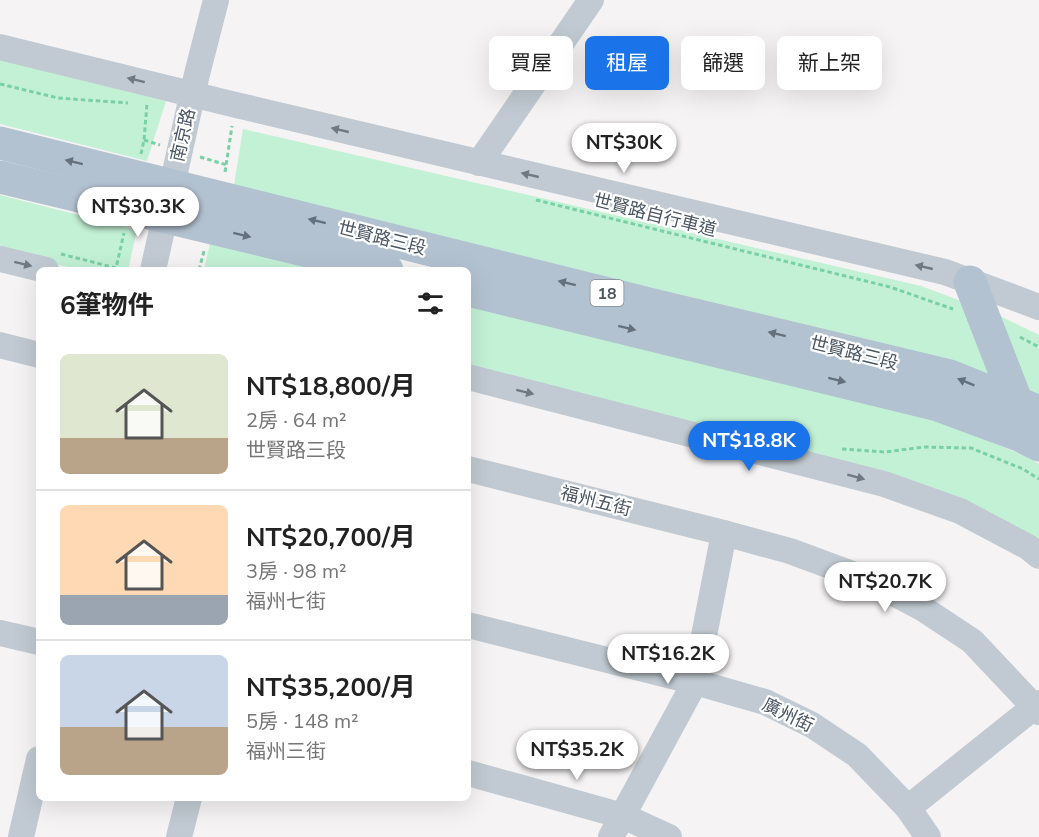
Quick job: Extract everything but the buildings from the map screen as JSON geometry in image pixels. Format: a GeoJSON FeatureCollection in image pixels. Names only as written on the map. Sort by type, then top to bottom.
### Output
{"type":"FeatureCollection","features":[{"type":"Feature","properties":{"kind":"main road","name":"世賢路三段"},"geometry":{"type":"LineString","coordinates":[[0,143],[168,201],[377,267]]}},
{"type":"Feature","properties":{"kind":"main road","name":"世賢路三段"},"geometry":{"type":"LineString","coordinates":[[0,177],[168,201],[657,306],[950,376],[1028,408]]}},
{"type":"Feature","properties":{"kind":"main road","name":"世賢路三段"},"geometry":{"type":"LineString","coordinates":[[471,291],[938,405],[1019,435],[1039,445]]}},
{"type":"Feature","properties":{"kind":"main road"},"geometry":{"type":"LineString","coordinates":[[963,296],[1028,408]]}},
{"type":"Feature","properties":{"kind":"street","name":"南京路"},"geometry":{"type":"LineString","coordinates":[[154,267],[216,0]]}},
{"type":"Feature","properties":{"kind":"street"},"geometry":{"type":"LineString","coordinates":[[479,163],[591,0]]}},
{"type":"Feature","properties":{"kind":"street"},"geometry":{"type":"LineString","coordinates":[[0,47],[479,163],[933,269],[963,296],[1039,307]]}},
{"type":"Feature","properties":{"kind":"street"},"geometry":{"type":"LineString","coordinates":[[0,259],[49,261]]}},
{"type":"Feature","properties":{"kind":"street"},"geometry":{"type":"LineString","coordinates":[[0,345],[36,355]]}},
{"type":"Feature","properties":{"kind":"street"},"geometry":{"type":"LineString","coordinates":[[471,378],[884,484],[960,512],[1028,547],[1039,556]]}},
{"type":"Feature","properties":{"kind":"street","name":"福州五街"},"geometry":{"type":"LineString","coordinates":[[471,470],[790,551],[871,581],[922,608],[972,641],[1038,707]]}},
{"type":"Feature","properties":{"kind":"street"},"geometry":{"type":"LineString","coordinates":[[617,826],[695,682],[724,533]]}},
{"type":"Feature","properties":{"kind":"street","name":"廣州街"},"geometry":{"type":"LineString","coordinates":[[471,626],[765,702],[812,725],[857,755],[908,808],[928,837]]}},
{"type":"Feature","properties":{"kind":"street"},"geometry":{"type":"LineString","coordinates":[[0,633],[36,641]]}},
{"type":"Feature","properties":{"kind":"street"},"geometry":{"type":"LineString","coordinates":[[908,808],[1038,707]]}},
{"type":"Feature","properties":{"kind":"street"},"geometry":{"type":"LineString","coordinates":[[21,837],[36,772]]}},
{"type":"Feature","properties":{"kind":"street"},"geometry":{"type":"LineString","coordinates":[[471,774],[617,826],[669,837]]}},
{"type":"Feature","properties":{"kind":"street"},"geometry":{"type":"LineString","coordinates":[[180,837],[188,801]]}},
{"type":"Feature","properties":{"kind":"path"},"geometry":{"type":"LineString","coordinates":[[0,84],[58,98],[136,103]]}},
{"type":"Feature","properties":{"kind":"path"},"geometry":{"type":"LineString","coordinates":[[144,140],[147,104]]}},
{"type":"Feature","properties":{"kind":"path"},"geometry":{"type":"LineString","coordinates":[[227,165],[232,126]]}},
{"type":"Feature","properties":{"kind":"path","name":"世賢路自行車道"},"geometry":{"type":"LineString","coordinates":[[532,199],[890,287],[963,296]]}},
{"type":"Feature","properties":{"kind":"path"},"geometry":{"type":"LineString","coordinates":[[116,267],[125,230]]}},
{"type":"Feature","properties":{"kind":"path"},"geometry":{"type":"LineString","coordinates":[[201,267],[204,251]]}},
{"type":"Feature","properties":{"kind":"path"},"geometry":{"type":"LineString","coordinates":[[49,261],[106,267]]}},
{"type":"Feature","properties":{"kind":"path"},"geometry":{"type":"LineString","coordinates":[[833,446],[885,452],[924,447],[971,448],[1023,469],[1039,479]]}},
{"type":"Feature","properties":{"kind":"green space"},"geometry":{"type":"Polygon","coordinates":[[[0,60],[166,101],[147,161],[0,124],[0,60]]]}},
{"type":"Feature","properties":{"kind":"green space"},"geometry":{"type":"Polygon","coordinates":[[[243,129],[921,286],[996,314],[1039,335],[1039,398],[233,191],[243,129]]]}},
{"type":"Feature","properties":{"kind":"green space"},"geometry":{"type":"Polygon","coordinates":[[[0,195],[137,230],[129,267],[67,267],[0,250],[0,195]]]}},
{"type":"Feature","properties":{"kind":"green space"},"geometry":{"type":"Polygon","coordinates":[[[210,243],[309,267],[205,267],[210,243]]]}},
{"type":"Feature","properties":{"kind":"green space"},"geometry":{"type":"Polygon","coordinates":[[[471,307],[945,422],[1039,464],[1039,546],[1021,531],[471,369],[471,307]]]}}]}
